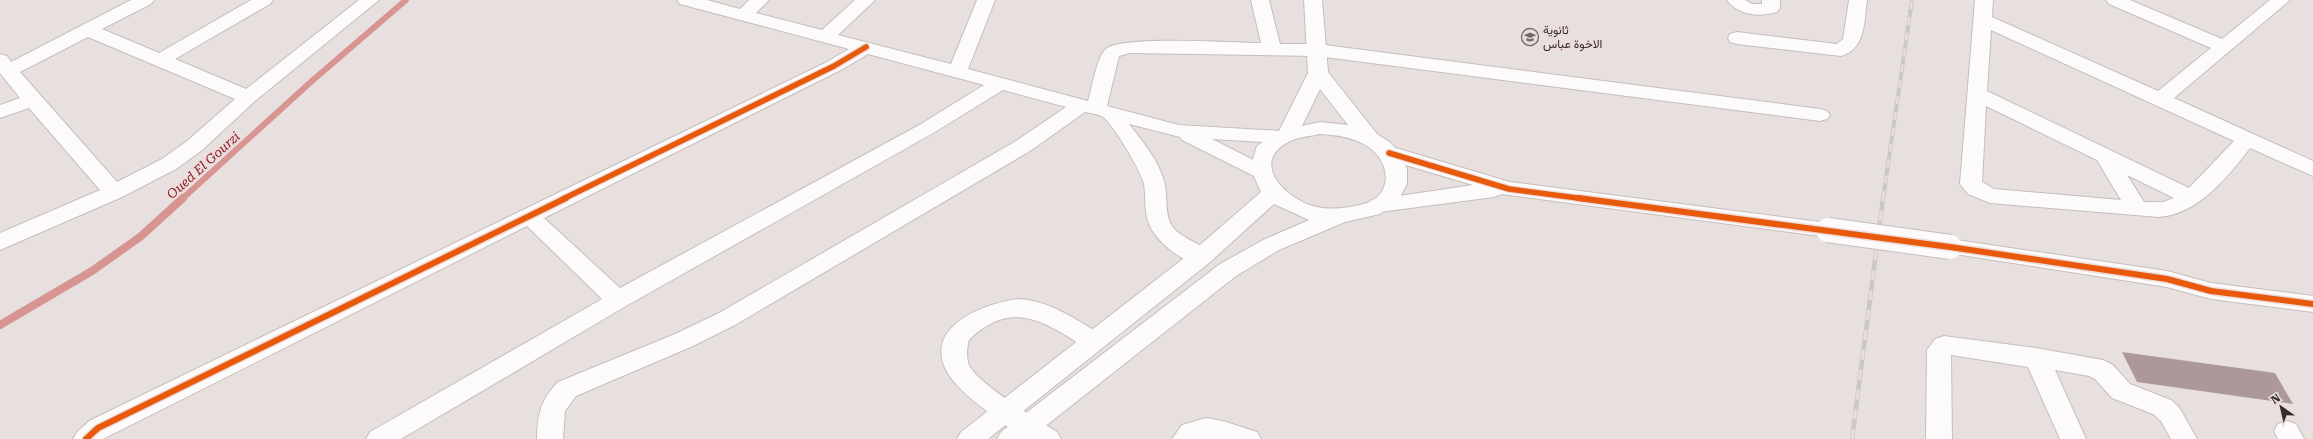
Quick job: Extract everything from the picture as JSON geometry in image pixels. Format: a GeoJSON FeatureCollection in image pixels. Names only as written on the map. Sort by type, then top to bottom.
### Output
{"type":"FeatureCollection","features":[{"type":"Feature","properties":{"kind":"street"},"geometry":{"type":"LineString","coordinates":[[114,192],[32,100],[4,66],[88,30],[145,0]]}},
{"type":"Feature","properties":{"kind":"street"},"geometry":{"type":"LineString","coordinates":[[160,60],[264,0]]}},
{"type":"Feature","properties":{"kind":"street"},"geometry":{"type":"LineString","coordinates":[[0,242],[114,192],[151,174],[188,150],[248,97],[370,0]]}},
{"type":"Feature","properties":{"kind":"street"},"geometry":{"type":"LineString","coordinates":[[686,0],[1179,131],[1260,172]]}},
{"type":"Feature","properties":{"kind":"street"},"geometry":{"type":"LineString","coordinates":[[742,16],[760,0]]}},
{"type":"Feature","properties":{"kind":"street"},"geometry":{"type":"LineString","coordinates":[[825,37],[866,0]]}},
{"type":"Feature","properties":{"kind":"street"},"geometry":{"type":"LineString","coordinates":[[956,72],[986,0]]}},
{"type":"Feature","properties":{"kind":"street"},"geometry":{"type":"LineString","coordinates":[[1260,0],[1272,49]]}},
{"type":"Feature","properties":{"kind":"street"},"geometry":{"type":"LineString","coordinates":[[1284,135],[1318,73],[1313,0]]}},
{"type":"Feature","properties":{"kind":"street"},"geometry":{"type":"LineString","coordinates":[[1736,0],[1742,6],[1765,10],[1771,8],[1771,0]]}},
{"type":"Feature","properties":{"kind":"street"},"geometry":{"type":"LineString","coordinates":[[1737,38],[1841,50],[1852,41],[1858,0]]}},
{"type":"Feature","properties":{"kind":"street"},"geometry":{"type":"LineString","coordinates":[[2116,0],[2225,47]]}},
{"type":"Feature","properties":{"kind":"street"},"geometry":{"type":"LineString","coordinates":[[2160,100],[2281,0]]}},
{"type":"Feature","properties":{"kind":"street"},"geometry":{"type":"LineString","coordinates":[[2246,140],[2227,164],[2183,203],[2172,208],[2160,210],[2137,209],[1990,196],[1976,189],[1971,184],[1983,10],[2160,100],[2313,169]]}},
{"type":"Feature","properties":{"kind":"street"},"geometry":{"type":"LineString","coordinates":[[88,30],[248,97]]}},
{"type":"Feature","properties":{"kind":"street"},"geometry":{"type":"LineString","coordinates":[[86,439],[98,428],[530,217],[834,66],[866,47]]}},
{"type":"Feature","properties":{"kind":"street"},"geometry":{"type":"LineString","coordinates":[[550,439],[551,410],[556,399],[568,389],[669,346],[727,319],[1023,146],[1096,109],[1110,56],[1113,52],[1120,49],[1129,47],[1317,50],[1820,115]]}},
{"type":"Feature","properties":{"kind":"street"},"geometry":{"type":"LineString","coordinates":[[1318,73],[1369,138],[1388,153],[1509,189],[1950,247],[2167,279],[2211,291],[2312,293]]}},
{"type":"Feature","properties":{"kind":"street"},"geometry":{"type":"LineString","coordinates":[[379,439],[618,300],[928,128],[1000,84]]}},
{"type":"Feature","properties":{"kind":"street"},"geometry":{"type":"LineString","coordinates":[[1978,94],[2190,197]]}},
{"type":"Feature","properties":{"kind":"street"},"geometry":{"type":"LineString","coordinates":[[0,112],[32,100]]}},
{"type":"Feature","properties":{"kind":"street"},"geometry":{"type":"LineString","coordinates":[[1096,109],[1146,164],[1152,175],[1156,188],[1158,218],[1162,229],[1172,239],[1201,257]]}},
{"type":"Feature","properties":{"kind":"street"},"geometry":{"type":"LineString","coordinates":[[1369,138],[1337,128],[1303,129],[1284,135],[1268,146],[1261,158],[1260,172],[1264,183],[1272,194],[1290,206],[1314,214],[1340,216],[1362,213],[1380,205],[1437,196],[1509,189]]}},
{"type":"Feature","properties":{"kind":"street"},"geometry":{"type":"LineString","coordinates":[[1179,131],[1284,135]]}},
{"type":"Feature","properties":{"kind":"street"},"geometry":{"type":"LineString","coordinates":[[1380,205],[1395,189],[1398,171],[1388,153]]}},
{"type":"Feature","properties":{"kind":"street"},"geometry":{"type":"LineString","coordinates":[[2105,156],[2137,209]]}},
{"type":"Feature","properties":{"kind":"street"},"geometry":{"type":"LineString","coordinates":[[970,439],[1201,257],[1272,194]]}},
{"type":"Feature","properties":{"kind":"street"},"geometry":{"type":"LineString","coordinates":[[1094,341],[1038,311],[1026,308],[1001,309],[966,328],[959,336],[955,344],[957,367],[964,376],[1006,411],[1028,435],[1228,270],[1271,245],[1340,216]]}},
{"type":"Feature","properties":{"kind":"street"},"geometry":{"type":"LineString","coordinates":[[530,217],[618,300]]}},
{"type":"Feature","properties":{"kind":"street"},"geometry":{"type":"LineString","coordinates":[[1939,439],[1941,348],[1944,345],[2036,357],[2100,369],[2121,391],[2162,407],[2170,414],[2184,439]]}},
{"type":"Feature","properties":{"kind":"street"},"geometry":{"type":"LineString","coordinates":[[2036,357],[2073,439]]}},
{"type":"Feature","properties":{"kind":"street"},"geometry":{"type":"LineString","coordinates":[[1185,439],[1189,434],[1205,427],[1248,439]]}},
{"type":"Feature","properties":{"kind":"building"},"geometry":{"type":"Polygon","coordinates":[[[2122,352],[2275,373],[2293,404],[2137,382],[2122,352]]]}},
{"type":"Feature","properties":{"kind":"waterway","name":"Oued El Gourzi"},"geometry":{"type":"LineString","coordinates":[[182,199],[313,80],[406,0]]}},
{"type":"Feature","properties":{"kind":"waterway","name":"Oued El Gourzi"},"geometry":{"type":"LineString","coordinates":[[0,325],[92,271],[140,237],[183,198]]}},
{"type":"Feature","properties":{"kind":"railway"},"geometry":{"type":"LineString","coordinates":[[1883,199],[1912,0]]}},
{"type":"Feature","properties":{"kind":"railway"},"geometry":{"type":"LineString","coordinates":[[1852,439],[1883,198]]}},
{"type":"Feature","properties":{"kind":"cycle path"},"geometry":{"type":"LineString","coordinates":[[86,439],[98,428],[834,66],[866,47]]}},
{"type":"Feature","properties":{"kind":"cycle path"},"geometry":{"type":"LineString","coordinates":[[1389,153],[1509,189],[1950,247],[2167,279],[2211,291],[2313,304]]}},
{"type":"Feature","properties":{"kind":"place","name":"ثانوية الاخوة عباس"},"geometry":{"type":"Point","coordinates":[1530,37]}}]}
